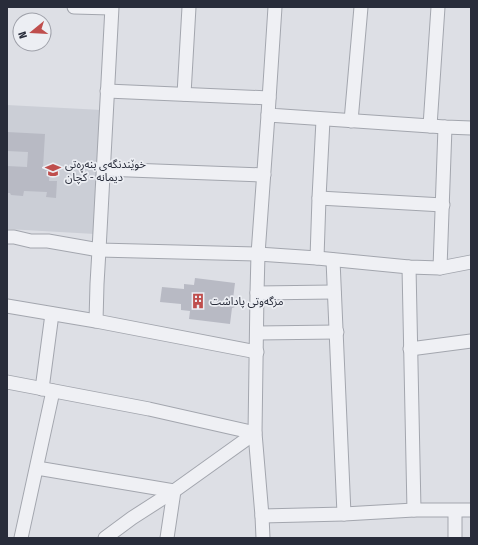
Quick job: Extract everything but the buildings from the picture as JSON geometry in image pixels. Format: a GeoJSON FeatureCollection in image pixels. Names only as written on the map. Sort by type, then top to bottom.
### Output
{"type":"FeatureCollection","features":[{"type":"Feature","properties":{"kind":"street"},"geometry":{"type":"LineString","coordinates":[[74,7],[112,8],[96,321]]}},
{"type":"Feature","properties":{"kind":"street"},"geometry":{"type":"LineString","coordinates":[[184,94],[189,7]]}},
{"type":"Feature","properties":{"kind":"street"},"geometry":{"type":"LineString","coordinates":[[263,538],[255,433],[256,333],[258,254],[275,7]]}},
{"type":"Feature","properties":{"kind":"street"},"geometry":{"type":"LineString","coordinates":[[350,121],[361,7]]}},
{"type":"Feature","properties":{"kind":"street"},"geometry":{"type":"LineString","coordinates":[[430,126],[438,7]]}},
{"type":"Feature","properties":{"kind":"street"},"geometry":{"type":"LineString","coordinates":[[107,91],[269,98]]}},
{"type":"Feature","properties":{"kind":"street"},"geometry":{"type":"LineString","coordinates":[[268,115],[445,128],[471,128]]}},
{"type":"Feature","properties":{"kind":"street"},"geometry":{"type":"LineString","coordinates":[[317,258],[323,120]]}},
{"type":"Feature","properties":{"kind":"street"},"geometry":{"type":"LineString","coordinates":[[440,268],[445,128]]}},
{"type":"Feature","properties":{"kind":"street"},"geometry":{"type":"LineString","coordinates":[[103,169],[264,175]]}},
{"type":"Feature","properties":{"kind":"street"},"geometry":{"type":"LineString","coordinates":[[319,198],[443,205]]}},
{"type":"Feature","properties":{"kind":"street"},"geometry":{"type":"LineString","coordinates":[[7,237],[31,241],[48,241],[99,250],[258,254],[440,268],[471,262]]}},
{"type":"Feature","properties":{"kind":"street"},"geometry":{"type":"LineString","coordinates":[[333,260],[344,514]]}},
{"type":"Feature","properties":{"kind":"street"},"geometry":{"type":"LineString","coordinates":[[409,266],[414,510]]}},
{"type":"Feature","properties":{"kind":"street"},"geometry":{"type":"LineString","coordinates":[[257,293],[334,292]]}},
{"type":"Feature","properties":{"kind":"street"},"geometry":{"type":"LineString","coordinates":[[7,306],[96,321],[257,352]]}},
{"type":"Feature","properties":{"kind":"street"},"geometry":{"type":"LineString","coordinates":[[21,538],[37,468],[48,390],[52,314]]}},
{"type":"Feature","properties":{"kind":"street"},"geometry":{"type":"LineString","coordinates":[[256,333],[337,332]]}},
{"type":"Feature","properties":{"kind":"street"},"geometry":{"type":"LineString","coordinates":[[410,349],[471,341]]}},
{"type":"Feature","properties":{"kind":"street"},"geometry":{"type":"LineString","coordinates":[[7,382],[149,409],[255,433]]}},
{"type":"Feature","properties":{"kind":"street"},"geometry":{"type":"LineString","coordinates":[[105,538],[255,433]]}},
{"type":"Feature","properties":{"kind":"street"},"geometry":{"type":"LineString","coordinates":[[37,468],[174,491]]}},
{"type":"Feature","properties":{"kind":"street"},"geometry":{"type":"LineString","coordinates":[[167,538],[174,491]]}},
{"type":"Feature","properties":{"kind":"street"},"geometry":{"type":"LineString","coordinates":[[262,516],[344,514],[414,510],[471,510]]}},
{"type":"Feature","properties":{"kind":"street"},"geometry":{"type":"LineString","coordinates":[[455,511],[455,538]]}},
{"type":"Feature","properties":{"kind":"shaded area","name":"خوێندنگەی بنەڕەتی دیمانە - کچان"},"geometry":{"type":"Polygon","coordinates":[[[7,105],[102,110],[95,234],[7,229],[7,105]]]}},
{"type":"Feature","properties":{"kind":"place","name":"خوێندنگەی بنەڕەتی دیمانە - کچان"},"geometry":{"type":"Point","coordinates":[53,170]}},
{"type":"Feature","properties":{"kind":"place","name":"مزگەوتی پاداشت"},"geometry":{"type":"Point","coordinates":[198,301]}}]}
